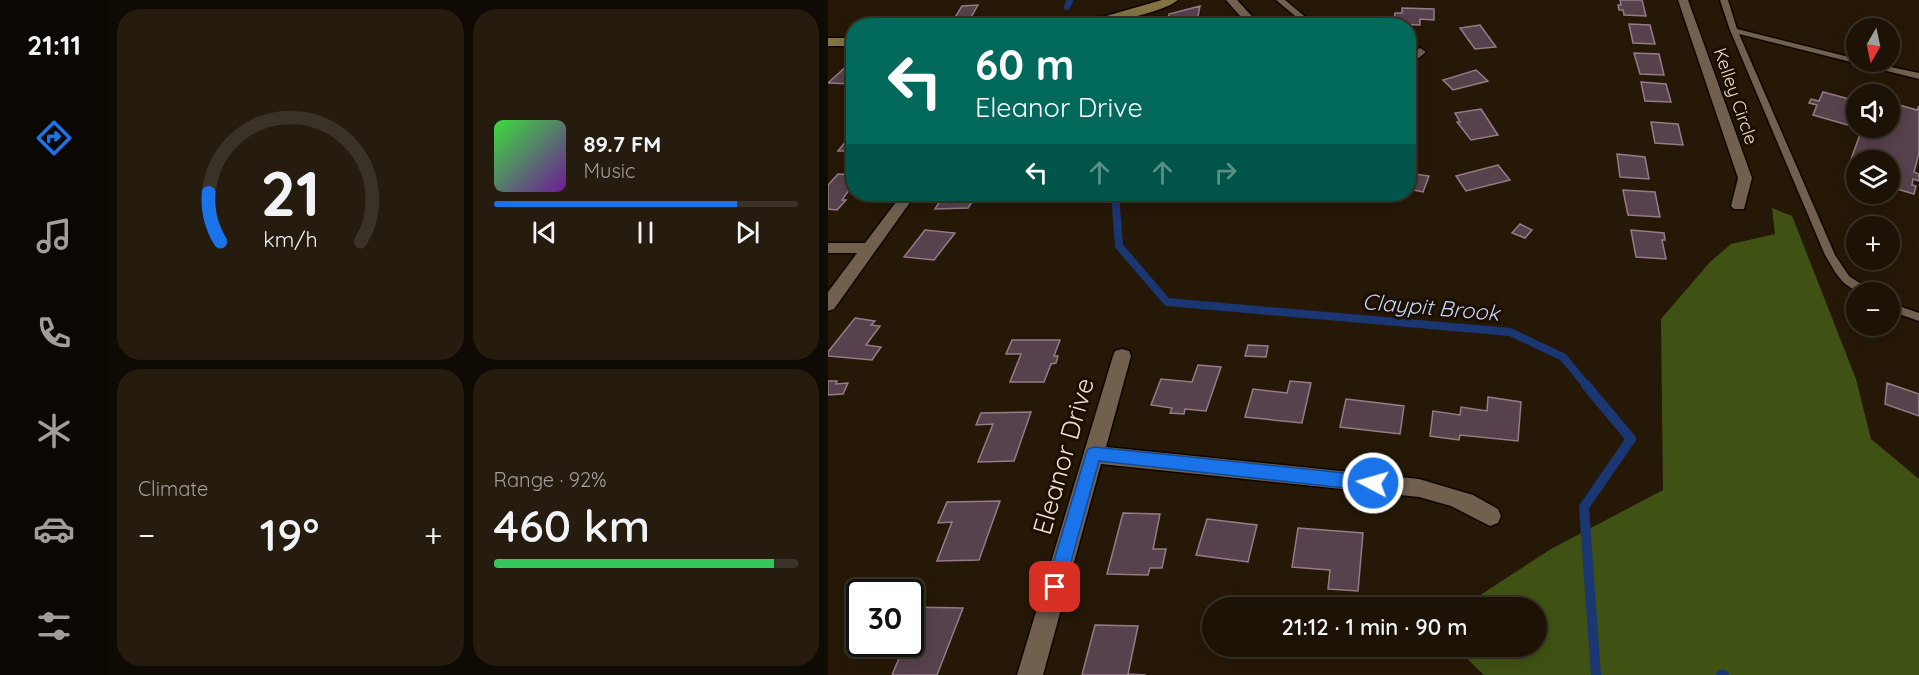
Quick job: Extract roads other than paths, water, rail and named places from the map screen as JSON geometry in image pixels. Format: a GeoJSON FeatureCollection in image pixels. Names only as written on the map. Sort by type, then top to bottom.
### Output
{"type":"FeatureCollection","features":[{"type":"Feature","properties":{"kind":"main road"},"geometry":{"type":"LineString","coordinates":[[1111,18],[1173,0]]}},
{"type":"Feature","properties":{"kind":"main road"},"geometry":{"type":"LineString","coordinates":[[828,42],[846,42]]}},
{"type":"Feature","properties":{"kind":"street"},"geometry":{"type":"LineString","coordinates":[[1231,0],[1248,18]]}},
{"type":"Feature","properties":{"kind":"street","name":"Kelley Circle"},"geometry":{"type":"LineString","coordinates":[[1683,0],[1745,178],[1739,206]]}},
{"type":"Feature","properties":{"kind":"street"},"geometry":{"type":"LineString","coordinates":[[1416,56],[1420,52]]}},
{"type":"Feature","properties":{"kind":"street"},"geometry":{"type":"LineString","coordinates":[[828,305],[904,201]]}},
{"type":"Feature","properties":{"kind":"street"},"geometry":{"type":"LineString","coordinates":[[828,248],[869,248]]}},
{"type":"Feature","properties":{"kind":"street","name":"Eleanor Drive"},"geometry":{"type":"LineString","coordinates":[[1030,675],[1122,356]]}},
{"type":"Feature","properties":{"kind":"street"},"geometry":{"type":"LineString","coordinates":[[1094,454],[1419,488],[1445,493],[1471,503],[1490,516]]}},
{"type":"Feature","properties":{"kind":"lane"},"geometry":{"type":"LineString","coordinates":[[1280,0],[1302,18]]}},
{"type":"Feature","properties":{"kind":"lane"},"geometry":{"type":"LineString","coordinates":[[1724,0],[1734,30],[1830,255],[1845,279],[1849,282]]}},
{"type":"Feature","properties":{"kind":"lane"},"geometry":{"type":"LineString","coordinates":[[1734,30],[1846,58]]}},
{"type":"Feature","properties":{"kind":"lane"},"geometry":{"type":"LineString","coordinates":[[1900,71],[1919,76]]}},
{"type":"Feature","properties":{"kind":"lane"},"geometry":{"type":"LineString","coordinates":[[1900,310],[1919,317]]}},
{"type":"Feature","properties":{"kind":"waterway","name":"Claypit Brook"},"geometry":{"type":"LineString","coordinates":[[1067,7],[1070,0]]}},
{"type":"Feature","properties":{"kind":"waterway","name":"Claypit Brook"},"geometry":{"type":"LineString","coordinates":[[1116,201],[1119,246],[1167,302],[1510,332],[1563,357],[1587,386]]}},
{"type":"Feature","properties":{"kind":"waterway","name":"Claypit Brook"},"geometry":{"type":"LineString","coordinates":[[1586,385],[1631,439],[1584,507],[1596,675]]}}]}
